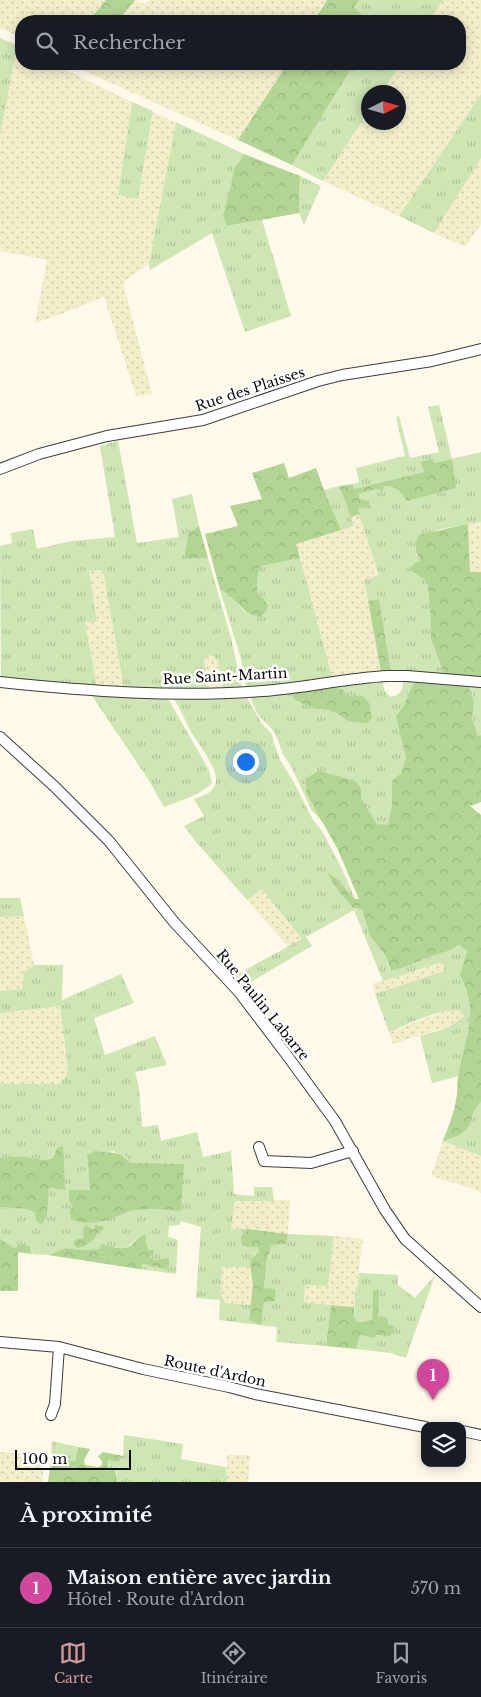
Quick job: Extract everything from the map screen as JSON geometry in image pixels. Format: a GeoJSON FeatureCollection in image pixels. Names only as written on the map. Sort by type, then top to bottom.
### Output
{"type":"FeatureCollection","features":[{"type":"Feature","properties":{"kind":"street","name":"Rue des Plaisses"},"geometry":{"type":"LineString","coordinates":[[0,469],[39,454],[107,436],[203,420],[318,381],[342,375],[437,360],[481,349]]}},
{"type":"Feature","properties":{"kind":"street","name":"Rue Saint-Martin"},"geometry":{"type":"LineString","coordinates":[[0,682],[98,691],[173,694],[264,691],[382,676],[407,676],[481,682]]}},
{"type":"Feature","properties":{"kind":"street","name":"Rue Paulin Labarre"},"geometry":{"type":"LineString","coordinates":[[0,737],[110,841],[174,922],[239,992],[335,1121],[385,1210],[405,1239],[481,1307]]}},
{"type":"Feature","properties":{"kind":"street"},"geometry":{"type":"LineString","coordinates":[[259,1148],[264,1161],[311,1163],[353,1151]]}},
{"type":"Feature","properties":{"kind":"street","name":"Route d'Ardon"},"geometry":{"type":"LineString","coordinates":[[0,1342],[59,1347],[143,1369],[255,1394],[421,1426]]}},
{"type":"Feature","properties":{"kind":"street"},"geometry":{"type":"LineString","coordinates":[[51,1415],[54,1404],[59,1347]]}},
{"type":"Feature","properties":{"kind":"street"},"geometry":{"type":"LineString","coordinates":[[466,1432],[481,1435]]}},
{"type":"Feature","properties":{"kind":"shaded area"},"geometry":{"type":"Polygon","coordinates":[[[0,0],[106,0],[94,15],[15,15],[15,35],[0,28],[0,0]]]}},
{"type":"Feature","properties":{"kind":"shaded area"},"geometry":{"type":"Polygon","coordinates":[[[135,0],[145,4],[149,0],[327,0],[318,15],[123,15],[135,0]]]}},
{"type":"Feature","properties":{"kind":"shaded area"},"geometry":{"type":"Polygon","coordinates":[[[443,0],[481,0],[481,94],[399,216],[323,181],[361,123],[361,130],[406,130],[406,85],[387,85],[397,70],[466,70],[466,15],[433,15],[443,0]]]}},
{"type":"Feature","properties":{"kind":"shaded area"},"geometry":{"type":"Polygon","coordinates":[[[15,53],[15,70],[66,70],[132,102],[118,195],[138,199],[153,112],[176,122],[149,264],[123,282],[152,394],[136,396],[104,297],[35,323],[47,260],[0,251],[0,136],[15,53]]]}},
{"type":"Feature","properties":{"kind":"shaded area"},"geometry":{"type":"Polygon","coordinates":[[[82,70],[283,70],[238,140],[82,70]]]}},
{"type":"Feature","properties":{"kind":"shaded area"},"geometry":{"type":"Polygon","coordinates":[[[481,158],[481,224],[465,247],[434,233],[481,158]]]}},
{"type":"Feature","properties":{"kind":"shaded area"},"geometry":{"type":"Polygon","coordinates":[[[360,514],[379,575],[364,580],[381,672],[332,677],[296,544],[352,526],[351,517],[360,514]]]}},
{"type":"Feature","properties":{"kind":"shaded area"},"geometry":{"type":"Polygon","coordinates":[[[481,522],[481,572],[470,572],[468,524],[481,522]]]}},
{"type":"Feature","properties":{"kind":"shaded area"},"geometry":{"type":"Polygon","coordinates":[[[103,570],[124,689],[97,687],[85,622],[97,622],[89,571],[103,570]]]}},
{"type":"Feature","properties":{"kind":"shaded area"},"geometry":{"type":"Polygon","coordinates":[[[208,655],[212,655],[218,661],[223,690],[208,690],[204,661],[208,655]]]}},
{"type":"Feature","properties":{"kind":"shaded area"},"geometry":{"type":"Polygon","coordinates":[[[262,889],[302,939],[288,947],[247,900],[262,889]]]}},
{"type":"Feature","properties":{"kind":"shaded area"},"geometry":{"type":"Polygon","coordinates":[[[24,916],[34,965],[24,972],[22,989],[0,991],[0,917],[24,916]]]}},
{"type":"Feature","properties":{"kind":"shaded area"},"geometry":{"type":"Polygon","coordinates":[[[439,963],[444,965],[444,971],[375,994],[372,984],[439,963]]]}},
{"type":"Feature","properties":{"kind":"shaded area"},"geometry":{"type":"Polygon","coordinates":[[[60,1006],[68,1069],[66,1076],[59,1084],[0,1084],[0,1013],[60,1006]]]}},
{"type":"Feature","properties":{"kind":"shaded area"},"geometry":{"type":"Polygon","coordinates":[[[453,1009],[461,1011],[464,1016],[459,1021],[393,1044],[389,1032],[453,1009]]]}},
{"type":"Feature","properties":{"kind":"shaded area"},"geometry":{"type":"Polygon","coordinates":[[[443,1141],[481,1156],[481,1193],[431,1176],[443,1141]]]}},
{"type":"Feature","properties":{"kind":"shaded area"},"geometry":{"type":"Polygon","coordinates":[[[290,1200],[288,1234],[231,1229],[235,1201],[290,1200]]]}},
{"type":"Feature","properties":{"kind":"shaded area"},"geometry":{"type":"Polygon","coordinates":[[[334,1236],[363,1239],[354,1307],[304,1302],[305,1284],[328,1285],[334,1236]]]}},
{"type":"Feature","properties":{"kind":"shaded area"},"geometry":{"type":"Polygon","coordinates":[[[222,1266],[250,1267],[253,1285],[251,1305],[225,1303],[221,1294],[222,1266]]]}},
{"type":"Feature","properties":{"kind":"shaded area"},"geometry":{"type":"Polygon","coordinates":[[[0,1452],[45,1455],[42,1482],[0,1481],[0,1452]]]}},
{"type":"Feature","properties":{"kind":"shaded area"},"geometry":{"type":"Polygon","coordinates":[[[227,1455],[250,1455],[248,1482],[227,1482],[227,1455]]]}},
{"type":"Feature","properties":{"kind":"green space"},"geometry":{"type":"Polygon","coordinates":[[[106,0],[135,0],[123,15],[94,15],[106,0]]]}},
{"type":"Feature","properties":{"kind":"green space"},"geometry":{"type":"Polygon","coordinates":[[[327,0],[359,0],[354,7],[363,15],[318,15],[327,0]]]}},
{"type":"Feature","properties":{"kind":"green space"},"geometry":{"type":"Polygon","coordinates":[[[359,0],[443,0],[433,15],[363,15],[354,7],[359,0]]]}},
{"type":"Feature","properties":{"kind":"green space"},"geometry":{"type":"Polygon","coordinates":[[[0,38],[15,44],[15,56],[0,136],[0,38]]]}},
{"type":"Feature","properties":{"kind":"green space"},"geometry":{"type":"Polygon","coordinates":[[[283,70],[350,70],[292,165],[238,140],[283,70]]]}},
{"type":"Feature","properties":{"kind":"green space"},"geometry":{"type":"Polygon","coordinates":[[[350,70],[397,70],[387,85],[361,85],[361,123],[323,181],[292,165],[350,70]]]}},
{"type":"Feature","properties":{"kind":"green space"},"geometry":{"type":"Polygon","coordinates":[[[481,94],[481,158],[434,233],[399,216],[481,94]]]}},
{"type":"Feature","properties":{"kind":"green space"},"geometry":{"type":"Polygon","coordinates":[[[132,102],[153,111],[138,199],[118,195],[132,102]]]}},
{"type":"Feature","properties":{"kind":"green space"},"geometry":{"type":"Polygon","coordinates":[[[176,122],[244,154],[234,169],[228,226],[262,220],[291,316],[245,332],[212,233],[150,270],[149,264],[176,122]]]}},
{"type":"Feature","properties":{"kind":"green space"},"geometry":{"type":"Polygon","coordinates":[[[244,154],[300,176],[299,213],[227,226],[223,216],[234,169],[244,154]]]}},
{"type":"Feature","properties":{"kind":"green space"},"geometry":{"type":"Polygon","coordinates":[[[300,176],[321,186],[304,225],[299,213],[300,176]]]}},
{"type":"Feature","properties":{"kind":"green space"},"geometry":{"type":"Polygon","coordinates":[[[439,405],[452,459],[434,463],[422,462],[424,472],[354,489],[353,484],[359,482],[356,468],[405,456],[396,417],[399,416],[410,458],[439,452],[428,407],[439,405]]]}},
{"type":"Feature","properties":{"kind":"green space"},"geometry":{"type":"Polygon","coordinates":[[[118,441],[137,543],[179,537],[172,499],[192,494],[199,526],[188,535],[184,559],[208,558],[231,638],[242,688],[223,690],[218,661],[212,655],[205,657],[204,661],[208,690],[124,689],[103,570],[89,571],[97,622],[85,622],[97,687],[1,678],[0,546],[12,543],[11,533],[33,529],[37,549],[71,541],[115,537],[100,446],[118,441]]]}},
{"type":"Feature","properties":{"kind":"green space"},"geometry":{"type":"Polygon","coordinates":[[[481,452],[481,522],[436,530],[416,554],[420,561],[411,570],[427,581],[431,639],[444,674],[391,671],[379,599],[368,601],[364,580],[379,575],[357,508],[368,507],[369,501],[358,499],[359,494],[376,489],[383,490],[384,486],[390,485],[398,488],[452,459],[481,452]]]}},
{"type":"Feature","properties":{"kind":"green space"},"geometry":{"type":"Polygon","coordinates":[[[433,459],[434,463],[452,459],[456,488],[407,501],[401,492],[395,488],[384,486],[383,491],[376,489],[359,494],[359,499],[369,501],[369,507],[358,508],[360,514],[351,517],[339,486],[353,484],[354,489],[424,472],[421,462],[433,459]]]}},
{"type":"Feature","properties":{"kind":"green space"},"geometry":{"type":"Polygon","coordinates":[[[284,463],[289,478],[316,468],[341,530],[296,544],[300,558],[260,566],[257,593],[268,606],[265,613],[260,617],[243,609],[231,597],[220,590],[205,534],[238,526],[230,506],[262,499],[252,473],[284,463]]]}},
{"type":"Feature","properties":{"kind":"green space"},"geometry":{"type":"Polygon","coordinates":[[[339,486],[353,526],[341,530],[324,490],[339,486]]]}},
{"type":"Feature","properties":{"kind":"green space"},"geometry":{"type":"Polygon","coordinates":[[[468,524],[470,572],[481,572],[481,677],[444,674],[431,639],[427,581],[410,570],[415,563],[420,561],[416,548],[418,535],[468,524]]]}},
{"type":"Feature","properties":{"kind":"green space"},"geometry":{"type":"Polygon","coordinates":[[[199,526],[208,558],[184,559],[188,534],[199,526]]]}},
{"type":"Feature","properties":{"kind":"green space"},"geometry":{"type":"Polygon","coordinates":[[[300,558],[332,677],[247,690],[241,659],[220,590],[229,593],[244,611],[263,598],[257,594],[260,565],[300,558]]]}},
{"type":"Feature","properties":{"kind":"green space"},"geometry":{"type":"Polygon","coordinates":[[[379,599],[391,671],[381,672],[368,601],[379,599]]]}},
{"type":"Feature","properties":{"kind":"green space"},"geometry":{"type":"Polygon","coordinates":[[[383,680],[384,690],[391,697],[401,692],[403,680],[414,682],[404,705],[396,717],[406,758],[401,773],[392,781],[392,805],[388,826],[377,824],[361,798],[361,788],[319,771],[306,793],[324,823],[312,811],[290,764],[282,753],[276,736],[258,714],[250,696],[291,691],[307,705],[315,709],[338,714],[348,721],[353,696],[327,687],[383,680]]]}},
{"type":"Feature","properties":{"kind":"green space"},"geometry":{"type":"Polygon","coordinates":[[[414,682],[469,687],[474,702],[472,719],[478,736],[481,735],[481,802],[470,806],[481,815],[481,1102],[473,1113],[466,1130],[457,1136],[443,1141],[455,1105],[458,1077],[469,1026],[469,1001],[460,975],[467,951],[459,945],[448,951],[391,971],[385,955],[370,936],[362,909],[353,908],[338,891],[327,872],[336,878],[355,899],[359,899],[337,848],[306,793],[306,778],[319,771],[355,781],[361,788],[361,798],[377,824],[388,825],[392,805],[392,781],[401,773],[406,758],[396,717],[404,705],[414,682]]]}},
{"type":"Feature","properties":{"kind":"green space"},"geometry":{"type":"Polygon","coordinates":[[[328,687],[342,689],[347,695],[363,696],[369,703],[372,718],[367,723],[348,721],[338,714],[327,710],[315,709],[295,700],[291,691],[328,687]]]}},
{"type":"Feature","properties":{"kind":"green space"},"geometry":{"type":"Polygon","coordinates":[[[469,687],[481,687],[481,735],[478,737],[472,719],[474,702],[469,687]]]}},
{"type":"Feature","properties":{"kind":"green space"},"geometry":{"type":"Polygon","coordinates":[[[90,693],[167,697],[209,770],[212,783],[196,794],[164,807],[148,779],[90,693]]]}},
{"type":"Feature","properties":{"kind":"green space"},"geometry":{"type":"Polygon","coordinates":[[[246,696],[262,724],[272,734],[280,760],[313,820],[322,831],[355,899],[336,878],[328,873],[338,891],[353,908],[362,909],[370,936],[385,955],[390,971],[460,945],[467,951],[460,975],[470,994],[472,1016],[459,1076],[432,1083],[420,1036],[443,1029],[460,1020],[464,1016],[461,1011],[444,1011],[389,1032],[375,994],[444,971],[444,965],[439,963],[383,981],[354,910],[306,937],[312,946],[244,986],[234,976],[302,939],[262,889],[247,900],[184,826],[204,816],[194,799],[212,790],[216,780],[210,761],[189,728],[173,697],[246,696]]]}},
{"type":"Feature","properties":{"kind":"green space"},"geometry":{"type":"Polygon","coordinates":[[[0,898],[20,898],[24,916],[0,917],[0,898]]]}},
{"type":"Feature","properties":{"kind":"green space"},"geometry":{"type":"Polygon","coordinates":[[[34,965],[63,965],[62,1000],[121,974],[134,1003],[94,1018],[105,1055],[155,1036],[167,1065],[135,1072],[139,1088],[142,1127],[158,1125],[161,1141],[197,1132],[203,1157],[231,1151],[234,1194],[254,1196],[254,1187],[272,1187],[274,1201],[235,1201],[231,1229],[248,1229],[241,1236],[248,1247],[257,1247],[259,1251],[254,1255],[250,1267],[222,1267],[221,1294],[225,1303],[251,1305],[249,1314],[264,1301],[275,1301],[264,1288],[267,1259],[272,1245],[286,1244],[288,1234],[334,1236],[328,1286],[305,1285],[304,1302],[331,1305],[326,1346],[276,1342],[277,1327],[219,1320],[220,1300],[196,1298],[201,1227],[181,1221],[179,1225],[169,1226],[168,1237],[178,1240],[176,1274],[139,1269],[143,1264],[164,1269],[164,1259],[155,1260],[149,1257],[154,1250],[149,1250],[147,1239],[138,1237],[122,1248],[102,1244],[100,1249],[80,1250],[66,1248],[48,1255],[33,1254],[30,1247],[14,1249],[0,1239],[0,1207],[26,1209],[34,1212],[37,1222],[47,1216],[49,1188],[65,1190],[55,1152],[53,1158],[46,1160],[19,1156],[0,1158],[0,1084],[59,1084],[66,1076],[68,1069],[60,1006],[0,1013],[0,991],[22,989],[24,972],[34,965]],[[113,1151],[87,1156],[90,1190],[70,1211],[95,1222],[113,1218],[132,1210],[153,1208],[126,1157],[113,1151]]]}},
{"type":"Feature","properties":{"kind":"green space"},"geometry":{"type":"Polygon","coordinates":[[[481,1102],[481,1156],[443,1141],[457,1136],[466,1130],[473,1112],[481,1102]]]}},
{"type":"Feature","properties":{"kind":"green space"},"geometry":{"type":"Polygon","coordinates":[[[63,1146],[65,1190],[49,1188],[47,1216],[42,1224],[37,1222],[34,1212],[26,1209],[0,1207],[0,1158],[19,1156],[42,1160],[49,1159],[53,1158],[57,1148],[63,1146]]]}},
{"type":"Feature","properties":{"kind":"green space"},"geometry":{"type":"Polygon","coordinates":[[[95,1151],[118,1154],[130,1163],[184,1164],[181,1211],[158,1209],[134,1210],[108,1220],[92,1223],[71,1219],[70,1211],[73,1206],[69,1201],[69,1190],[90,1190],[87,1155],[95,1151]]]}},
{"type":"Feature","properties":{"kind":"green space"},"geometry":{"type":"Polygon","coordinates":[[[86,1225],[93,1230],[96,1225],[104,1227],[89,1243],[77,1248],[73,1244],[76,1239],[84,1238],[83,1229],[86,1225]]]}},
{"type":"Feature","properties":{"kind":"green space"},"geometry":{"type":"Polygon","coordinates":[[[248,1229],[288,1234],[286,1244],[272,1245],[267,1259],[264,1288],[275,1289],[275,1301],[264,1302],[261,1325],[249,1320],[253,1285],[250,1265],[251,1259],[259,1251],[257,1247],[242,1245],[241,1236],[248,1229]]]}},
{"type":"Feature","properties":{"kind":"green space"},"geometry":{"type":"Polygon","coordinates":[[[146,1235],[149,1250],[154,1250],[150,1257],[155,1260],[169,1258],[169,1267],[164,1269],[143,1264],[139,1269],[48,1255],[66,1248],[80,1250],[99,1249],[102,1244],[123,1248],[130,1246],[138,1238],[146,1235]]]}},
{"type":"Feature","properties":{"kind":"green space"},"geometry":{"type":"Polygon","coordinates":[[[0,1239],[14,1248],[23,1244],[30,1247],[32,1254],[18,1252],[18,1291],[0,1291],[0,1239]]]}},
{"type":"Feature","properties":{"kind":"green space"},"geometry":{"type":"Polygon","coordinates":[[[359,1273],[398,1275],[398,1285],[415,1298],[435,1275],[406,1358],[391,1353],[356,1349],[360,1335],[374,1338],[380,1335],[390,1335],[388,1324],[378,1317],[373,1290],[372,1320],[364,1322],[354,1321],[355,1293],[359,1273]]]}},
{"type":"Feature","properties":{"kind":"green space"},"geometry":{"type":"Polygon","coordinates":[[[373,1290],[379,1290],[378,1317],[387,1318],[388,1324],[395,1327],[390,1336],[377,1335],[374,1338],[360,1335],[356,1349],[326,1346],[331,1305],[354,1307],[354,1321],[364,1322],[372,1320],[373,1290]]]}},
{"type":"Feature","properties":{"kind":"green space"},"geometry":{"type":"Polygon","coordinates":[[[124,1435],[183,1444],[181,1459],[226,1467],[227,1482],[117,1482],[116,1470],[107,1467],[108,1459],[119,1462],[123,1456],[124,1435]]]}},
{"type":"Feature","properties":{"kind":"green space"},"geometry":{"type":"Polygon","coordinates":[[[52,1441],[78,1447],[75,1461],[51,1461],[52,1441]]]}},
{"type":"Feature","properties":{"kind":"green space"},"geometry":{"type":"Polygon","coordinates":[[[78,1447],[90,1449],[84,1460],[85,1465],[98,1467],[102,1465],[102,1461],[98,1456],[103,1452],[123,1456],[119,1462],[108,1460],[107,1467],[115,1469],[117,1482],[48,1482],[51,1461],[75,1461],[78,1447]]]}},
{"type":"Feature","properties":{"kind":"place","name":"Maison entière avec jardin"},"geometry":{"type":"Point","coordinates":[433,1400]}}]}
